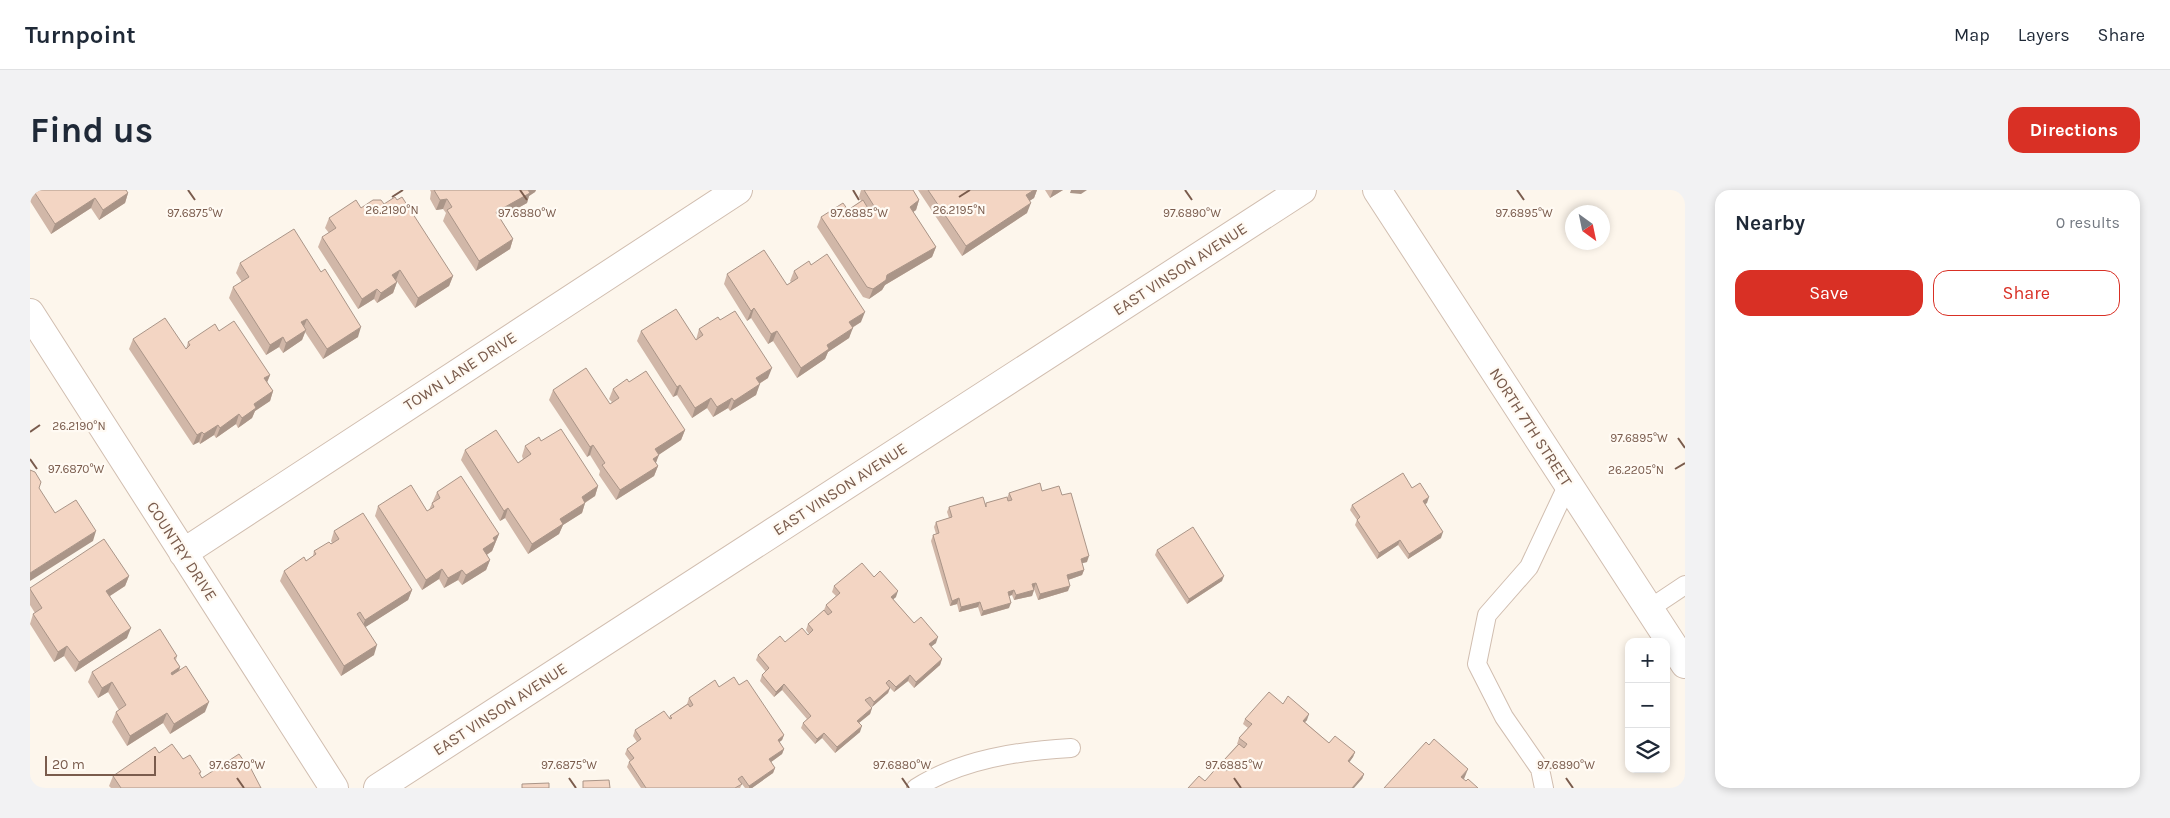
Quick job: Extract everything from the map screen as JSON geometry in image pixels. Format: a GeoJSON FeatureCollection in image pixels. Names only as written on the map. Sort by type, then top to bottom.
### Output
{"type":"FeatureCollection","features":[{"type":"Feature","properties":{"kind":"street","name":"TOWN LANE DRIVE"},"geometry":{"type":"LineString","coordinates":[[184,553],[738,190]]}},
{"type":"Feature","properties":{"kind":"street","name":"EAST VINSON AVENUE"},"geometry":{"type":"LineString","coordinates":[[378,788],[1302,190]]}},
{"type":"Feature","properties":{"kind":"street","name":"NORTH 7TH STREET"},"geometry":{"type":"LineString","coordinates":[[1377,190],[1685,664]]}},
{"type":"Feature","properties":{"kind":"street","name":"COUNTRY DRIVE"},"geometry":{"type":"LineString","coordinates":[[30,313],[334,788]]}},
{"type":"Feature","properties":{"kind":"lane"},"geometry":{"type":"LineString","coordinates":[[1544,788],[1540,769],[1504,717],[1477,664],[1487,615],[1529,567],[1557,512],[1568,484]]}},
{"type":"Feature","properties":{"kind":"lane"},"geometry":{"type":"LineString","coordinates":[[1649,609],[1685,585]]}},
{"type":"Feature","properties":{"kind":"lane"},"geometry":{"type":"LineString","coordinates":[[916,788],[929,780],[974,762],[1028,750],[1071,748]]}},
{"type":"Feature","properties":{"kind":"building"},"geometry":{"type":"Polygon","coordinates":[[[33,190],[126,190],[128,193],[103,210],[95,198],[55,224],[33,190]]]}},
{"type":"Feature","properties":{"kind":"building"},"geometry":{"type":"Polygon","coordinates":[[[434,190],[528,190],[530,193],[496,212],[513,239],[479,261],[447,210],[452,207],[447,199],[440,200],[434,190]]]}},
{"type":"Feature","properties":{"kind":"building"},"geometry":{"type":"Polygon","coordinates":[[[864,190],[913,190],[919,200],[910,207],[936,247],[887,275],[886,280],[873,289],[867,287],[821,217],[843,203],[848,210],[863,200],[869,210],[874,206],[864,190]]]}},
{"type":"Feature","properties":{"kind":"building"},"geometry":{"type":"Polygon","coordinates":[[[928,190],[1034,190],[1026,195],[1031,203],[966,246],[928,190]]]}},
{"type":"Feature","properties":{"kind":"building"},"geometry":{"type":"Polygon","coordinates":[[[395,197],[397,200],[402,197],[453,276],[418,298],[400,270],[392,275],[397,282],[381,293],[377,289],[362,299],[322,237],[336,228],[329,218],[356,200],[361,208],[373,200],[381,200],[384,204],[395,197]]]}},
{"type":"Feature","properties":{"kind":"building"},"geometry":{"type":"Polygon","coordinates":[[[294,229],[321,272],[325,269],[361,327],[327,349],[307,319],[301,322],[306,330],[286,343],[283,337],[270,345],[233,287],[249,277],[240,263],[294,229]]]}},
{"type":"Feature","properties":{"kind":"building"},"geometry":{"type":"Polygon","coordinates":[[[764,250],[787,285],[798,278],[794,271],[809,261],[811,265],[827,254],[865,312],[849,322],[853,328],[827,345],[829,349],[801,368],[777,331],[771,334],[754,308],[751,311],[727,274],[764,250]]]}},
{"type":"Feature","properties":{"kind":"building"},"geometry":{"type":"Polygon","coordinates":[[[676,309],[696,340],[703,335],[699,329],[718,317],[720,320],[735,311],[772,368],[756,378],[760,384],[734,401],[732,398],[717,407],[711,398],[695,408],[680,385],[677,387],[641,331],[676,309]]]}},
{"type":"Feature","properties":{"kind":"building"},"geometry":{"type":"Polygon","coordinates":[[[165,318],[186,349],[190,345],[188,342],[215,324],[219,331],[234,321],[270,375],[264,378],[273,391],[254,404],[256,408],[242,418],[239,414],[220,428],[218,425],[204,434],[202,432],[197,435],[133,339],[165,318]]]}},
{"type":"Feature","properties":{"kind":"building"},"geometry":{"type":"Polygon","coordinates":[[[586,368],[610,404],[619,398],[613,389],[627,379],[629,382],[646,371],[685,430],[655,449],[659,455],[653,459],[658,466],[620,490],[602,465],[605,463],[593,445],[590,447],[553,390],[586,368]]]}},
{"type":"Feature","properties":{"kind":"building"},"geometry":{"type":"Polygon","coordinates":[[[561,429],[598,486],[582,497],[585,503],[560,519],[563,524],[532,544],[508,508],[504,511],[465,450],[496,430],[518,463],[531,454],[525,446],[539,437],[541,441],[561,429]]]}},
{"type":"Feature","properties":{"kind":"building"},"geometry":{"type":"Polygon","coordinates":[[[30,470],[35,472],[41,482],[39,488],[55,513],[76,500],[96,531],[30,573],[30,470]]]}},
{"type":"Feature","properties":{"kind":"building"},"geometry":{"type":"Polygon","coordinates":[[[1403,473],[1412,488],[1420,483],[1429,497],[1423,501],[1443,532],[1409,554],[1400,540],[1379,553],[1357,520],[1360,517],[1352,505],[1403,473]]]}},
{"type":"Feature","properties":{"kind":"building"},"geometry":{"type":"Polygon","coordinates":[[[461,476],[499,534],[493,538],[495,541],[483,549],[490,560],[466,575],[462,570],[448,578],[442,569],[426,580],[378,506],[411,485],[427,511],[434,507],[432,503],[440,498],[437,492],[461,476]]]}},
{"type":"Feature","properties":{"kind":"building"},"geometry":{"type":"Polygon","coordinates":[[[1040,483],[1042,491],[1059,486],[1062,495],[1071,493],[1089,556],[1081,559],[1084,570],[1067,575],[1070,586],[1040,594],[1036,583],[1032,584],[1034,590],[1016,595],[1014,590],[1008,592],[1011,603],[983,611],[980,602],[961,607],[959,598],[952,601],[933,535],[939,533],[936,522],[952,517],[949,507],[983,497],[986,507],[986,503],[1007,497],[1008,501],[1012,500],[1009,493],[1040,483]]]}},
{"type":"Feature","properties":{"kind":"building"},"geometry":{"type":"Polygon","coordinates":[[[363,513],[412,590],[365,620],[360,612],[357,614],[377,645],[344,666],[284,571],[304,557],[306,561],[316,554],[314,551],[329,542],[331,544],[339,539],[334,531],[363,513]]]}},
{"type":"Feature","properties":{"kind":"building"},"geometry":{"type":"Polygon","coordinates":[[[1193,527],[1224,576],[1189,599],[1157,550],[1193,527]]]}},
{"type":"Feature","properties":{"kind":"building"},"geometry":{"type":"Polygon","coordinates":[[[104,539],[129,576],[106,591],[131,628],[79,662],[67,646],[58,652],[33,614],[42,608],[30,588],[104,539]]]}},
{"type":"Feature","properties":{"kind":"building"},"geometry":{"type":"Polygon","coordinates":[[[862,563],[874,577],[880,571],[898,591],[891,597],[914,623],[921,617],[938,637],[929,644],[942,659],[916,682],[910,675],[896,687],[889,680],[886,683],[890,688],[874,702],[870,697],[865,700],[872,708],[857,721],[862,726],[837,747],[824,733],[817,739],[803,723],[811,716],[784,684],[776,692],[762,675],[769,668],[758,655],[780,636],[785,642],[802,628],[808,635],[813,630],[808,624],[824,610],[828,615],[832,612],[826,605],[840,593],[834,586],[862,563]]]}},
{"type":"Feature","properties":{"kind":"building"},"geometry":{"type":"Polygon","coordinates":[[[160,629],[177,656],[174,658],[180,667],[171,673],[172,675],[186,666],[209,702],[174,724],[167,713],[130,736],[116,712],[126,705],[112,682],[102,688],[92,672],[160,629]]]}},
{"type":"Feature","properties":{"kind":"building"},"geometry":{"type":"Polygon","coordinates":[[[734,677],[739,685],[747,680],[784,735],[778,740],[784,749],[769,759],[775,768],[749,786],[742,776],[738,779],[742,784],[735,788],[646,788],[629,762],[634,758],[627,749],[641,739],[635,730],[664,711],[670,719],[672,718],[670,716],[688,704],[690,707],[693,705],[689,698],[715,680],[719,687],[734,677]]]}},
{"type":"Feature","properties":{"kind":"building"},"geometry":{"type":"Polygon","coordinates":[[[1269,692],[1283,704],[1288,696],[1309,714],[1303,721],[1329,743],[1335,736],[1355,752],[1348,761],[1364,774],[1352,788],[1188,788],[1199,776],[1205,781],[1219,765],[1227,771],[1231,765],[1224,760],[1239,744],[1244,748],[1247,744],[1239,738],[1252,724],[1245,719],[1269,692]]]}},
{"type":"Feature","properties":{"kind":"building"},"geometry":{"type":"Polygon","coordinates":[[[1434,739],[1468,769],[1461,777],[1466,781],[1468,779],[1478,788],[1384,788],[1426,742],[1429,745],[1434,739]]]}},
{"type":"Feature","properties":{"kind":"building"},"geometry":{"type":"Polygon","coordinates":[[[172,744],[183,759],[190,755],[201,772],[199,773],[202,778],[239,754],[246,764],[248,763],[261,788],[121,788],[113,776],[155,747],[159,753],[172,744]]]}},
{"type":"Feature","properties":{"kind":"building"},"geometry":{"type":"Polygon","coordinates":[[[609,780],[610,788],[583,788],[583,781],[609,780]]]}},
{"type":"Feature","properties":{"kind":"building"},"geometry":{"type":"Polygon","coordinates":[[[549,783],[549,788],[522,788],[522,784],[549,783]]]}}]}
